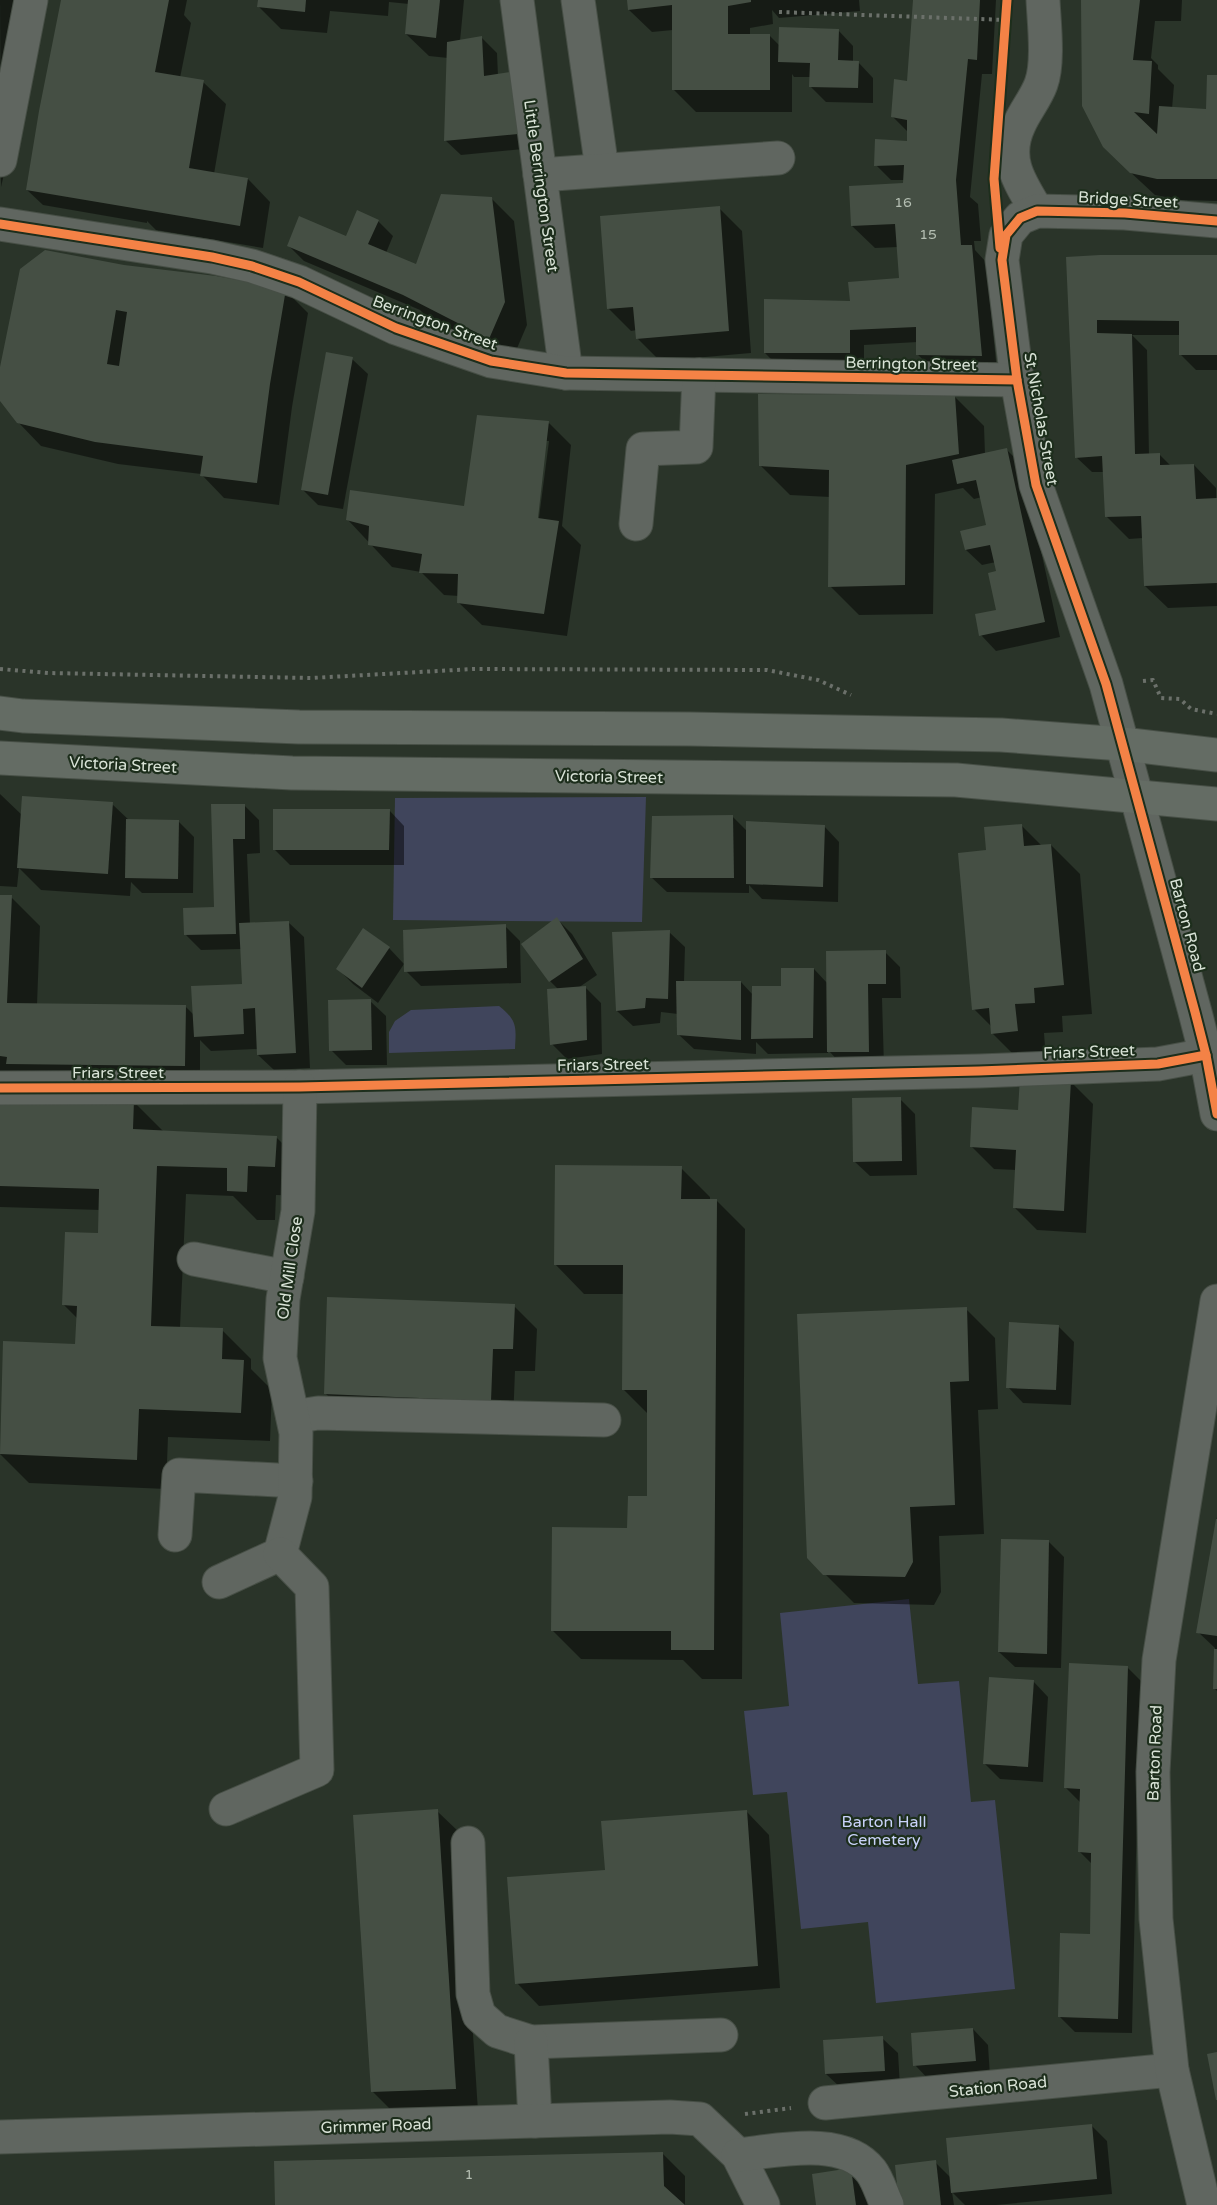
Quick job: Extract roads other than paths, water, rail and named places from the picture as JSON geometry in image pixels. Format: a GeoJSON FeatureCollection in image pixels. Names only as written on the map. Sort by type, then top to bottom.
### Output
{"type":"FeatureCollection","features":[{"type":"Feature","properties":{"kind":"highway"},"geometry":{"type":"LineString","coordinates":[[0,713],[23,716],[299,727],[678,729],[1001,735],[1122,744],[1217,755]]}},
{"type":"Feature","properties":{"kind":"highway","name":"Victoria Street"},"geometry":{"type":"LineString","coordinates":[[0,758],[292,773],[956,780],[1217,804]]}},
{"type":"Feature","properties":{"kind":"street"},"geometry":{"type":"LineString","coordinates":[[0,160],[31,0]]}},
{"type":"Feature","properties":{"kind":"street","name":"Little Berrington Street"},"geometry":{"type":"LineString","coordinates":[[516,0],[566,373]]}},
{"type":"Feature","properties":{"kind":"street"},"geometry":{"type":"LineString","coordinates":[[578,0],[602,169]]}},
{"type":"Feature","properties":{"kind":"street"},"geometry":{"type":"LineString","coordinates":[[1037,211],[1017,177],[1012,161],[1018,126],[1042,83],[1045,51],[1043,0]]}},
{"type":"Feature","properties":{"kind":"street"},"geometry":{"type":"LineString","coordinates":[[540,175],[778,158]]}},
{"type":"Feature","properties":{"kind":"street","name":"Bridge Street"},"geometry":{"type":"LineString","coordinates":[[1037,211],[1125,213],[1217,221]]}},
{"type":"Feature","properties":{"kind":"street","name":"St Nicholas Street"},"geometry":{"type":"LineString","coordinates":[[1037,211],[1020,219],[1006,235],[1002,260],[1017,380],[1036,484],[1106,684],[1122,744]]}},
{"type":"Feature","properties":{"kind":"street","name":"Berrington Street"},"geometry":{"type":"LineString","coordinates":[[0,224],[212,257],[252,266],[299,282],[396,328],[481,358],[566,373],[1017,380]]}},
{"type":"Feature","properties":{"kind":"street"},"geometry":{"type":"LineString","coordinates":[[636,524],[644,449],[696,447],[699,375]]}},
{"type":"Feature","properties":{"kind":"street","name":"Barton Road"},"geometry":{"type":"LineString","coordinates":[[1122,744],[1206,1010],[1206,1055],[1217,1114]]}},
{"type":"Feature","properties":{"kind":"street","name":"Friars Street"},"geometry":{"type":"LineString","coordinates":[[0,1088],[300,1087],[1014,1070],[1158,1064],[1206,1055]]}},
{"type":"Feature","properties":{"kind":"street","name":"Old Mill Close"},"geometry":{"type":"LineString","coordinates":[[280,1554],[295,1497],[296,1481],[296,1433],[280,1358],[283,1299],[298,1211],[300,1087]]}},
{"type":"Feature","properties":{"kind":"street"},"geometry":{"type":"LineString","coordinates":[[194,1259],[287,1277]]}},
{"type":"Feature","properties":{"kind":"street","name":"Barton Road"},"geometry":{"type":"LineString","coordinates":[[1204,2205],[1204,2152],[1172,2070],[1156,1919],[1153,1772],[1159,1660],[1205,1451],[1217,1301]]}},
{"type":"Feature","properties":{"kind":"street"},"geometry":{"type":"LineString","coordinates":[[293,1417],[318,1413],[604,1420]]}},
{"type":"Feature","properties":{"kind":"street"},"geometry":{"type":"LineString","coordinates":[[175,1535],[179,1475],[296,1481]]}},
{"type":"Feature","properties":{"kind":"street"},"geometry":{"type":"LineString","coordinates":[[219,1582],[280,1554],[312,1587],[317,1770],[226,1809]]}},
{"type":"Feature","properties":{"kind":"street"},"geometry":{"type":"LineString","coordinates":[[468,1843],[473,1994],[479,2015],[496,2031],[531,2042],[721,2035]]}},
{"type":"Feature","properties":{"kind":"street"},"geometry":{"type":"LineString","coordinates":[[531,2042],[535,2121]]}},
{"type":"Feature","properties":{"kind":"street","name":"Station Road"},"geometry":{"type":"LineString","coordinates":[[825,2103],[1172,2070]]}},
{"type":"Feature","properties":{"kind":"street","name":"Grimmer Road"},"geometry":{"type":"LineString","coordinates":[[0,2137],[670,2117],[700,2120],[738,2155]]}},
{"type":"Feature","properties":{"kind":"street"},"geometry":{"type":"LineString","coordinates":[[764,2205],[738,2155],[813,2148],[847,2152],[871,2171],[887,2205]]}},
{"type":"Feature","properties":{"kind":"park label","name":"Barton Hall Cemetery"},"geometry":{"type":"Point","coordinates":[884,1831]}}]}
